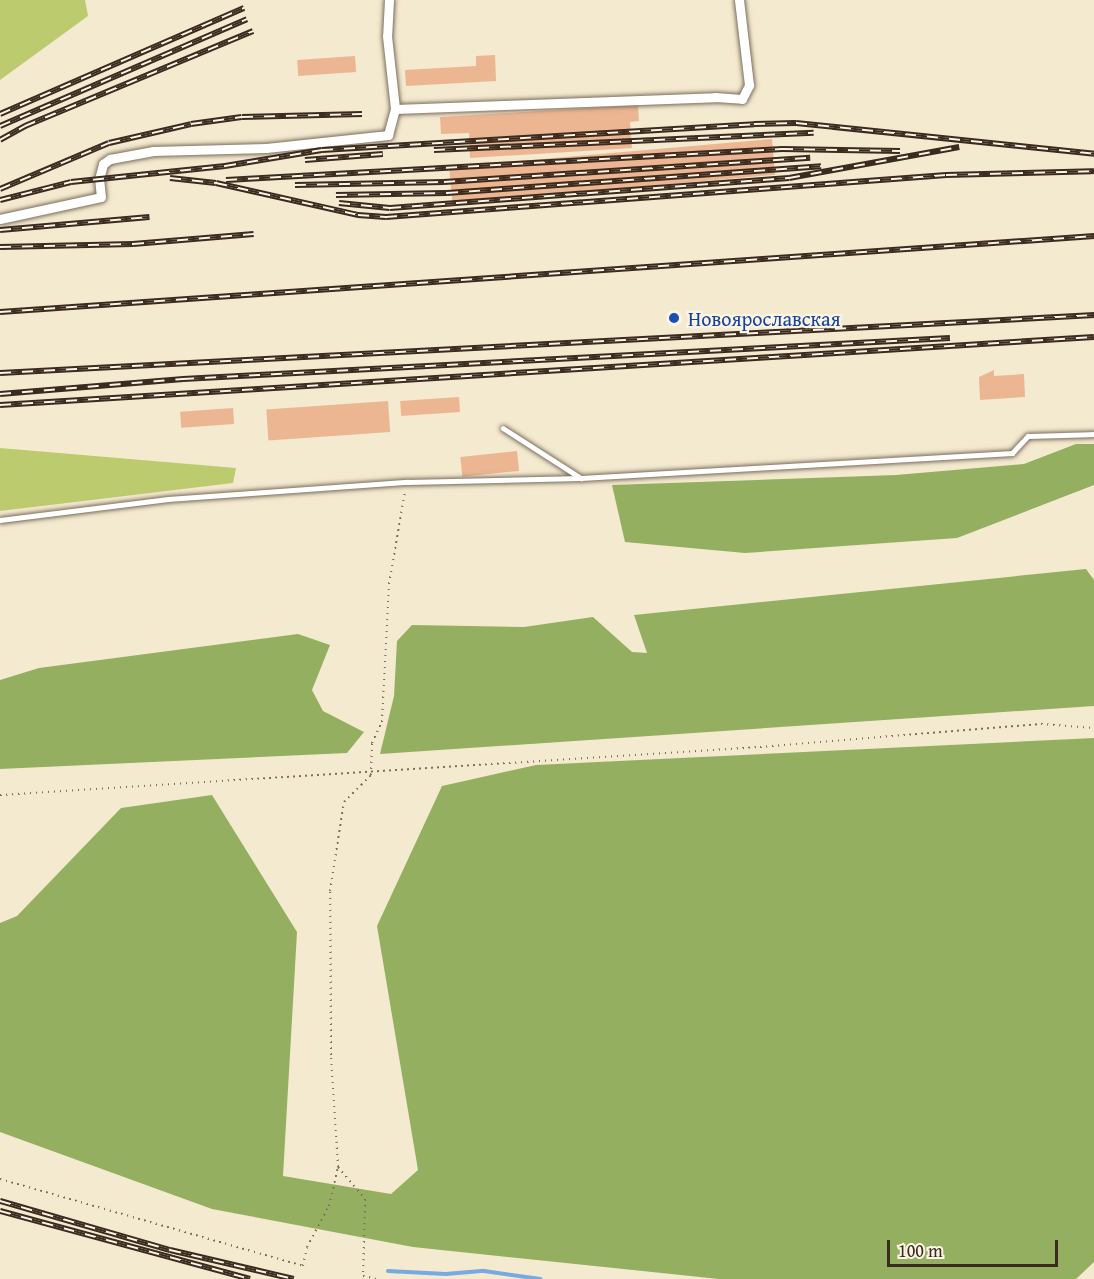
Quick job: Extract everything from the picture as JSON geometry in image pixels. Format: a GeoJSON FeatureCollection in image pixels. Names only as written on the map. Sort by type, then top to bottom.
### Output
{"type":"FeatureCollection","features":[{"type":"Feature","properties":{"kind":"street"},"geometry":{"type":"LineString","coordinates":[[0,219],[101,197],[99,179],[103,164],[110,159],[153,151],[266,148],[388,135],[395,110],[387,36],[389,0]]}},
{"type":"Feature","properties":{"kind":"street"},"geometry":{"type":"LineString","coordinates":[[395,110],[715,97],[742,99],[749,85],[739,0]]}},
{"type":"Feature","properties":{"kind":"lane"},"geometry":{"type":"LineString","coordinates":[[503,428],[581,478]]}},
{"type":"Feature","properties":{"kind":"lane"},"geometry":{"type":"LineString","coordinates":[[0,520],[168,499],[407,482],[581,478],[1012,453],[1028,436],[1094,434]]}},
{"type":"Feature","properties":{"kind":"path"},"geometry":{"type":"LineString","coordinates":[[0,1179],[303,1266],[307,1246],[329,1206],[338,1167],[331,1055],[330,891],[344,802],[372,771],[372,742],[382,722],[389,584],[407,482]]}},
{"type":"Feature","properties":{"kind":"path"},"geometry":{"type":"LineString","coordinates":[[0,795],[760,747],[1041,724],[1094,728]]}},
{"type":"Feature","properties":{"kind":"path"},"geometry":{"type":"LineString","coordinates":[[338,1167],[365,1199],[362,1241],[363,1276],[377,1279]]}},
{"type":"Feature","properties":{"kind":"green space"},"geometry":{"type":"Polygon","coordinates":[[[0,0],[85,0],[88,16],[0,80],[0,0]]]}},
{"type":"Feature","properties":{"kind":"green space"},"geometry":{"type":"Polygon","coordinates":[[[1076,444],[1094,444],[1094,485],[957,538],[745,553],[625,542],[612,485],[896,475],[1024,464],[1076,444]]]}},
{"type":"Feature","properties":{"kind":"green space"},"geometry":{"type":"Polygon","coordinates":[[[0,448],[236,468],[233,483],[0,511],[0,448]]]}},
{"type":"Feature","properties":{"kind":"green space"},"geometry":{"type":"Polygon","coordinates":[[[1086,569],[1094,580],[1094,706],[380,754],[394,696],[397,641],[412,625],[524,627],[593,617],[632,652],[647,653],[634,615],[1086,569]]]}},
{"type":"Feature","properties":{"kind":"green space"},"geometry":{"type":"Polygon","coordinates":[[[298,634],[330,645],[312,690],[323,711],[364,732],[347,753],[0,769],[0,680],[39,668],[298,634]]]}},
{"type":"Feature","properties":{"kind":"green space"},"geometry":{"type":"Polygon","coordinates":[[[1094,738],[1094,1262],[1076,1279],[719,1279],[413,1247],[212,1209],[0,1132],[0,923],[17,916],[121,808],[212,795],[297,932],[283,1176],[391,1194],[418,1170],[377,926],[442,786],[536,765],[1094,738]]]}},
{"type":"Feature","properties":{"kind":"building"},"geometry":{"type":"Polygon","coordinates":[[[495,55],[496,81],[406,86],[405,70],[476,66],[476,56],[495,55]]]}},
{"type":"Feature","properties":{"kind":"building"},"geometry":{"type":"Polygon","coordinates":[[[355,56],[356,72],[298,76],[297,60],[355,56]]]}},
{"type":"Feature","properties":{"kind":"building"},"geometry":{"type":"Polygon","coordinates":[[[638,105],[639,121],[630,122],[632,148],[470,158],[469,133],[441,134],[440,117],[638,105]]]}},
{"type":"Feature","properties":{"kind":"building"},"geometry":{"type":"Polygon","coordinates":[[[772,139],[775,175],[452,203],[449,167],[772,139]]]}},
{"type":"Feature","properties":{"kind":"building"},"geometry":{"type":"Polygon","coordinates":[[[994,370],[994,376],[1024,374],[1025,397],[980,400],[979,377],[994,370]]]}},
{"type":"Feature","properties":{"kind":"building"},"geometry":{"type":"Polygon","coordinates":[[[459,397],[460,412],[401,416],[400,401],[459,397]]]}},
{"type":"Feature","properties":{"kind":"building"},"geometry":{"type":"Polygon","coordinates":[[[388,401],[390,432],[268,440],[266,410],[388,401]]]}},
{"type":"Feature","properties":{"kind":"building"},"geometry":{"type":"Polygon","coordinates":[[[233,408],[234,424],[181,428],[180,412],[233,408]]]}},
{"type":"Feature","properties":{"kind":"building"},"geometry":{"type":"Polygon","coordinates":[[[517,451],[519,471],[462,477],[460,457],[517,451]]]}},
{"type":"Feature","properties":{"kind":"waterway"},"geometry":{"type":"LineString","coordinates":[[388,1271],[446,1274],[484,1271],[540,1279]]}},
{"type":"Feature","properties":{"kind":"railway"},"geometry":{"type":"LineString","coordinates":[[0,114],[244,8]]}},
{"type":"Feature","properties":{"kind":"railway"},"geometry":{"type":"LineString","coordinates":[[0,126],[247,19]]}},
{"type":"Feature","properties":{"kind":"railway"},"geometry":{"type":"LineString","coordinates":[[0,140],[25,126],[253,31]]}},
{"type":"Feature","properties":{"kind":"railway"},"geometry":{"type":"LineString","coordinates":[[0,189],[109,143],[191,124],[242,117],[362,114]]}},
{"type":"Feature","properties":{"kind":"railway"},"geometry":{"type":"LineString","coordinates":[[0,200],[71,182],[225,166],[322,150],[754,124],[796,123],[1094,154]]}},
{"type":"Feature","properties":{"kind":"railway"},"geometry":{"type":"LineString","coordinates":[[434,150],[814,133]]}},
{"type":"Feature","properties":{"kind":"railway"},"geometry":{"type":"LineString","coordinates":[[339,203],[390,208],[789,178],[959,147]]}},
{"type":"Feature","properties":{"kind":"railway"},"geometry":{"type":"LineString","coordinates":[[226,180],[782,149],[900,151]]}},
{"type":"Feature","properties":{"kind":"railway"},"geometry":{"type":"LineString","coordinates":[[305,160],[383,154]]}},
{"type":"Feature","properties":{"kind":"railway"},"geometry":{"type":"LineString","coordinates":[[295,185],[444,182],[810,158]]}},
{"type":"Feature","properties":{"kind":"railway"},"geometry":{"type":"LineString","coordinates":[[336,195],[447,193],[821,166]]}},
{"type":"Feature","properties":{"kind":"railway"},"geometry":{"type":"LineString","coordinates":[[170,178],[216,183],[358,215],[386,217],[946,175],[1094,171]]}},
{"type":"Feature","properties":{"kind":"railway"},"geometry":{"type":"LineString","coordinates":[[0,230],[149,217]]}},
{"type":"Feature","properties":{"kind":"railway"},"geometry":{"type":"LineString","coordinates":[[0,247],[133,244],[254,234]]}},
{"type":"Feature","properties":{"kind":"railway"},"geometry":{"type":"LineString","coordinates":[[0,312],[1094,236]]}},
{"type":"Feature","properties":{"kind":"railway"},"geometry":{"type":"LineString","coordinates":[[0,373],[1094,315]]}},
{"type":"Feature","properties":{"kind":"railway"},"geometry":{"type":"LineString","coordinates":[[0,405],[1094,337]]}},
{"type":"Feature","properties":{"kind":"railway"},"geometry":{"type":"LineString","coordinates":[[0,394],[183,379],[950,338]]}},
{"type":"Feature","properties":{"kind":"railway"},"geometry":{"type":"LineString","coordinates":[[0,1201],[170,1250],[294,1279]]}},
{"type":"Feature","properties":{"kind":"railway"},"geometry":{"type":"LineString","coordinates":[[0,1211],[250,1279]]}},
{"type":"Feature","properties":{"kind":"place","name":"Новоярославская"},"geometry":{"type":"Point","coordinates":[674,318]}}]}
